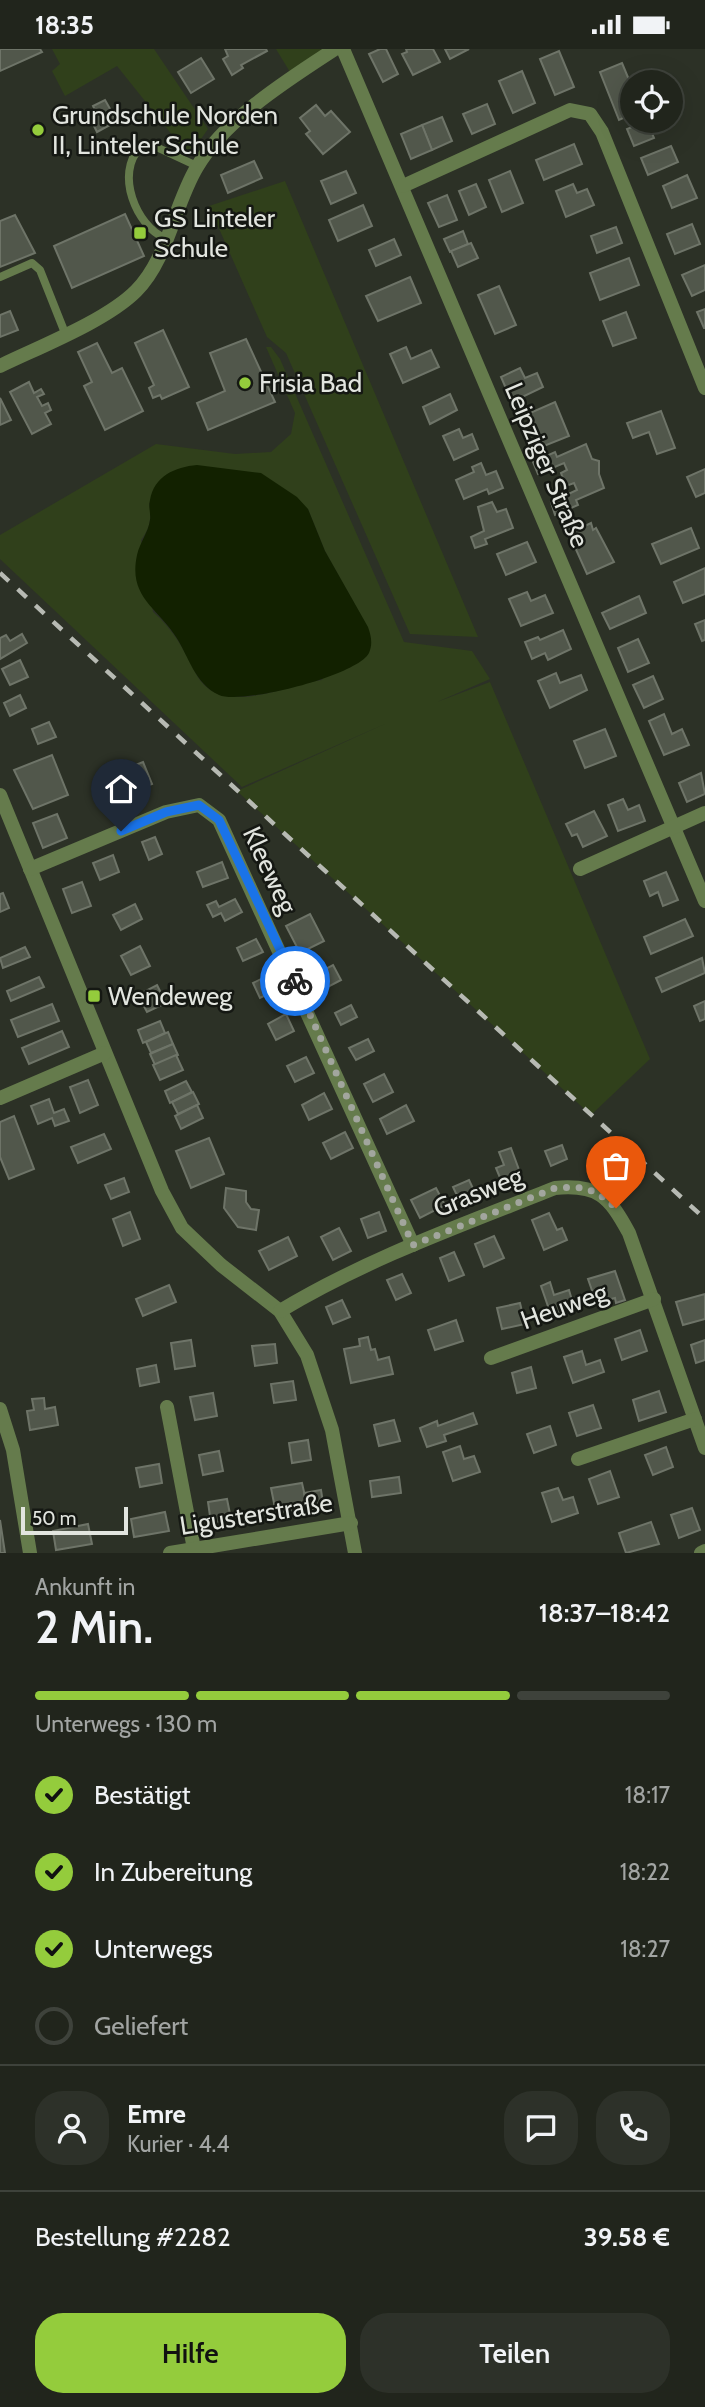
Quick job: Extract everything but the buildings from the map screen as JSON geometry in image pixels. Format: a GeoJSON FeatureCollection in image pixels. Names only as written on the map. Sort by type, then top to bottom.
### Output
{"type":"FeatureCollection","features":[{"type":"Feature","properties":{"kind":"street"},"geometry":{"type":"LineString","coordinates":[[0,366],[114,308],[138,289],[159,235],[197,166],[221,136],[270,95],[335,49]]}},
{"type":"Feature","properties":{"kind":"street","name":"Leipziger Straße"},"geometry":{"type":"LineString","coordinates":[[343,49],[705,901]]}},
{"type":"Feature","properties":{"kind":"street"},"geometry":{"type":"LineString","coordinates":[[403,185],[570,110],[590,114],[602,132],[705,388]]}},
{"type":"Feature","properties":{"kind":"street"},"geometry":{"type":"LineString","coordinates":[[0,795],[162,1191],[182,1228],[221,1265],[280,1311],[307,1355],[332,1430],[355,1553]]}},
{"type":"Feature","properties":{"kind":"street","name":"Kleeweg"},"geometry":{"type":"LineString","coordinates":[[30,869],[166,812],[199,805],[219,820],[413,1245]]}},
{"type":"Feature","properties":{"kind":"street"},"geometry":{"type":"LineString","coordinates":[[580,869],[705,813]]}},
{"type":"Feature","properties":{"kind":"street"},"geometry":{"type":"LineString","coordinates":[[0,1098],[105,1053]]}},
{"type":"Feature","properties":{"kind":"street","name":"Grasweg"},"geometry":{"type":"LineString","coordinates":[[280,1311],[319,1287],[413,1245],[555,1188],[576,1186],[597,1191],[616,1208],[654,1300],[705,1448]]}},
{"type":"Feature","properties":{"kind":"street","name":"Heuweg"},"geometry":{"type":"LineString","coordinates":[[491,1358],[654,1300]]}},
{"type":"Feature","properties":{"kind":"street"},"geometry":{"type":"LineString","coordinates":[[167,1408],[194,1549]]}},
{"type":"Feature","properties":{"kind":"street"},"geometry":{"type":"LineString","coordinates":[[0,1409],[13,1450],[30,1553]]}},
{"type":"Feature","properties":{"kind":"street"},"geometry":{"type":"LineString","coordinates":[[578,1459],[695,1419]]}},
{"type":"Feature","properties":{"kind":"street","name":"Ligusterstraße"},"geometry":{"type":"LineString","coordinates":[[170,1553],[351,1523]]}},
{"type":"Feature","properties":{"kind":"lane"},"geometry":{"type":"LineString","coordinates":[[159,235],[132,197],[130,169],[135,153],[140,148],[152,145],[197,166]]}},
{"type":"Feature","properties":{"kind":"lane"},"geometry":{"type":"LineString","coordinates":[[0,277],[32,263],[40,270],[65,333]]}},
{"type":"Feature","properties":{"kind":"shaded area"},"geometry":{"type":"Polygon","coordinates":[[[52,49],[154,49],[208,129],[189,156],[117,66],[65,96],[52,71],[60,64],[52,49]]]}},
{"type":"Feature","properties":{"kind":"shaded area"},"geometry":{"type":"Polygon","coordinates":[[[276,49],[335,49],[293,77],[276,49]]]}},
{"type":"Feature","properties":{"kind":"shaded area"},"geometry":{"type":"Polygon","coordinates":[[[285,181],[478,637],[410,634],[286,353],[267,337],[209,206],[285,181]]]}},
{"type":"Feature","properties":{"kind":"shaded area"},"geometry":{"type":"Polygon","coordinates":[[[266,347],[271,347],[280,359],[404,642],[472,651],[490,679],[437,702],[490,682],[650,1059],[591,1115],[237,791],[387,723],[242,787],[0,559],[0,535],[156,444],[235,454],[271,452],[291,434],[295,413],[266,347]],[[149,503],[149,523],[141,540],[153,612],[173,633],[196,674],[207,687],[221,695],[254,696],[322,680],[360,614],[325,551],[308,509],[149,503]]]}},
{"type":"Feature","properties":{"kind":"shaded area"},"geometry":{"type":"Polygon","coordinates":[[[197,465],[261,473],[297,497],[308,509],[325,551],[368,627],[370,650],[360,662],[322,679],[250,696],[219,695],[198,677],[176,637],[140,591],[135,569],[138,550],[149,525],[149,503],[156,485],[167,474],[197,465]]]}},
{"type":"Feature","properties":{"kind":"railway"},"geometry":{"type":"LineString","coordinates":[[0,573],[705,1219]]}},
{"type":"Feature","properties":{"kind":"way so far"},"geometry":{"type":"LineString","coordinates":[[295,981],[413,1245],[555,1188],[576,1186],[597,1191],[616,1208]]}},
{"type":"Feature","properties":{"kind":"place","name":"Grundschule Norden II, Linteler Schule"},"geometry":{"type":"Point","coordinates":[38,130]}},
{"type":"Feature","properties":{"kind":"place","name":"GS Linteler Schule"},"geometry":{"type":"Point","coordinates":[140,233]}},
{"type":"Feature","properties":{"kind":"place","name":"Frisia Bad"},"geometry":{"type":"Point","coordinates":[245,383]}},
{"type":"Feature","properties":{"kind":"place","name":"Wendeweg"},"geometry":{"type":"Point","coordinates":[94,996]}},
{"type":"Feature","properties":{"kind":"route"},"geometry":{"type":"LineString","coordinates":[[121,831],[166,812],[199,805],[219,820],[237,853],[295,981]]}}]}
